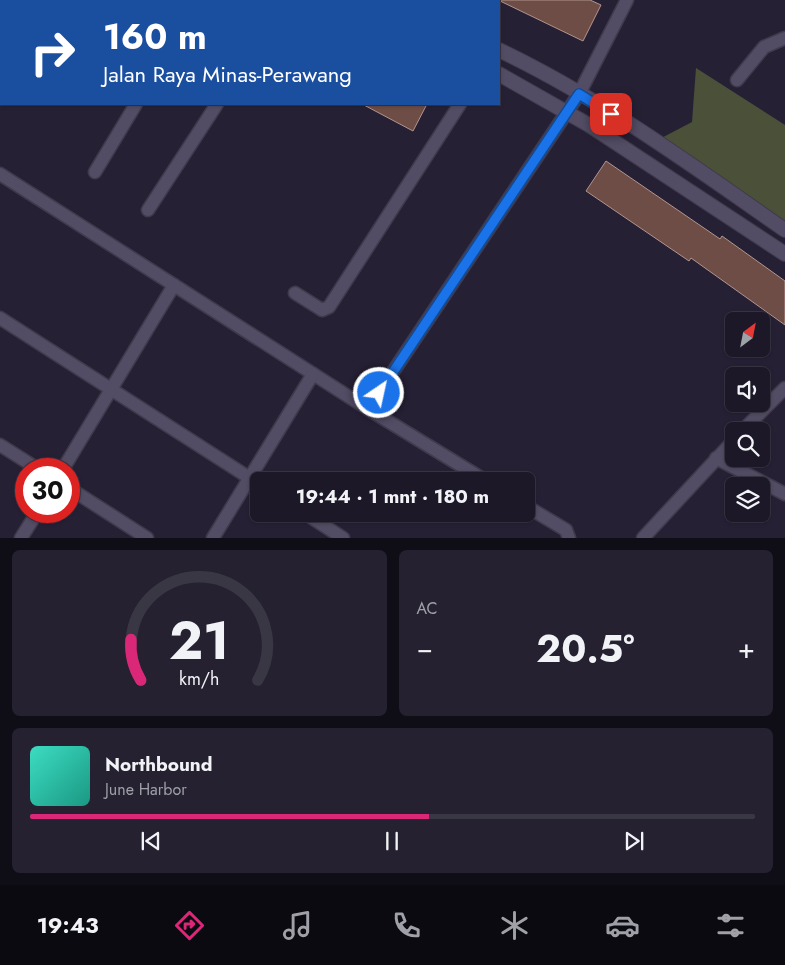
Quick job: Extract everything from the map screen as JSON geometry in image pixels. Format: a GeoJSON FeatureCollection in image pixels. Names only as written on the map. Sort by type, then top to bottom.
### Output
{"type":"FeatureCollection","features":[{"type":"Feature","properties":{"kind":"main road"},"geometry":{"type":"LineString","coordinates":[[500,51],[579,94],[660,143],[785,230]]}},
{"type":"Feature","properties":{"kind":"main road"},"geometry":{"type":"LineString","coordinates":[[500,75],[612,140],[785,254]]}},
{"type":"Feature","properties":{"kind":"street"},"geometry":{"type":"LineString","coordinates":[[368,409],[579,94],[628,0]]}},
{"type":"Feature","properties":{"kind":"street"},"geometry":{"type":"LineString","coordinates":[[737,80],[764,47],[785,38]]}},
{"type":"Feature","properties":{"kind":"street"},"geometry":{"type":"LineString","coordinates":[[94,172],[135,105]]}},
{"type":"Feature","properties":{"kind":"street"},"geometry":{"type":"LineString","coordinates":[[148,210],[216,105]]}},
{"type":"Feature","properties":{"kind":"street"},"geometry":{"type":"LineString","coordinates":[[295,293],[322,310],[329,307],[459,105]]}},
{"type":"Feature","properties":{"kind":"street"},"geometry":{"type":"LineString","coordinates":[[0,174],[368,409],[471,472]]}},
{"type":"Feature","properties":{"kind":"street"},"geometry":{"type":"LineString","coordinates":[[70,458],[174,285]]}},
{"type":"Feature","properties":{"kind":"street"},"geometry":{"type":"LineString","coordinates":[[0,318],[250,477]]}},
{"type":"Feature","properties":{"kind":"street"},"geometry":{"type":"LineString","coordinates":[[258,472],[313,374]]}},
{"type":"Feature","properties":{"kind":"street"},"geometry":{"type":"LineString","coordinates":[[751,422],[785,388]]}},
{"type":"Feature","properties":{"kind":"street"},"geometry":{"type":"LineString","coordinates":[[0,445],[21,458]]}},
{"type":"Feature","properties":{"kind":"street"},"geometry":{"type":"LineString","coordinates":[[643,538],[725,449]]}},
{"type":"Feature","properties":{"kind":"street"},"geometry":{"type":"LineString","coordinates":[[716,458],[785,494]]}},
{"type":"Feature","properties":{"kind":"street"},"geometry":{"type":"LineString","coordinates":[[213,538],[250,486]]}},
{"type":"Feature","properties":{"kind":"street"},"geometry":{"type":"LineString","coordinates":[[80,495],[147,538]]}},
{"type":"Feature","properties":{"kind":"street"},"geometry":{"type":"LineString","coordinates":[[535,511],[566,530],[569,538]]}},
{"type":"Feature","properties":{"kind":"street"},"geometry":{"type":"LineString","coordinates":[[318,522],[343,538]]}},
{"type":"Feature","properties":{"kind":"street"},"geometry":{"type":"LineString","coordinates":[[22,538],[31,523]]}},
{"type":"Feature","properties":{"kind":"green space"},"geometry":{"type":"Polygon","coordinates":[[[696,68],[785,125],[785,234],[650,144],[692,122],[696,68]]]}},
{"type":"Feature","properties":{"kind":"building"},"geometry":{"type":"Polygon","coordinates":[[[500,0],[590,0],[601,5],[583,41],[500,0]]]}},
{"type":"Feature","properties":{"kind":"building"},"geometry":{"type":"Polygon","coordinates":[[[364,105],[426,105],[413,131],[364,105]]]}},
{"type":"Feature","properties":{"kind":"building"},"geometry":{"type":"Polygon","coordinates":[[[606,161],[720,239],[722,236],[785,281],[785,325],[770,314],[770,312],[767,312],[691,258],[689,261],[586,191],[606,161]]]}},
{"type":"Feature","properties":{"kind":"route"},"geometry":{"type":"LineString","coordinates":[[379,393],[579,94],[611,114]]}}]}
